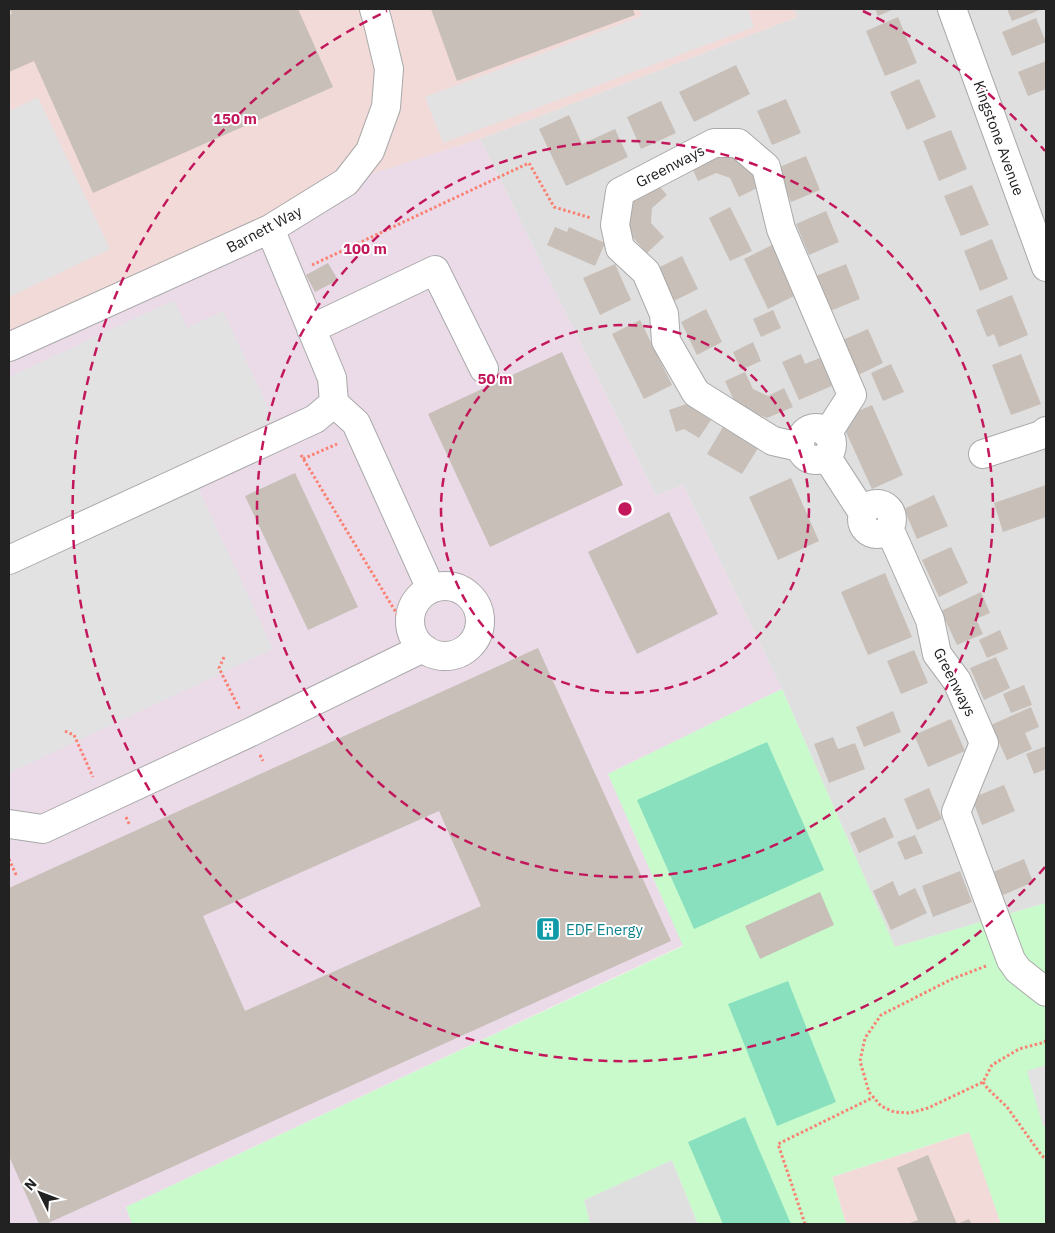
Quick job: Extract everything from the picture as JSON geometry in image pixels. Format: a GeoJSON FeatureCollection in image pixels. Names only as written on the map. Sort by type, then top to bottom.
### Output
{"type":"FeatureCollection","features":[{"type":"Feature","properties":{"kind":"street","name":"Barnett Way"},"geometry":{"type":"LineString","coordinates":[[9,347],[270,229],[346,182],[370,151],[386,107],[389,69],[374,9]]}},
{"type":"Feature","properties":{"kind":"street","name":"Kingstone Avenue"},"geometry":{"type":"LineString","coordinates":[[952,9],[1046,267]]}},
{"type":"Feature","properties":{"kind":"street","name":"Greenways"},"geometry":{"type":"LineString","coordinates":[[827,445],[852,395],[781,229],[766,167],[738,143],[714,143],[620,192],[615,225],[620,248],[646,272],[664,314],[666,341],[696,393],[773,441],[800,447],[800,441],[807,431],[814,428],[820,429],[827,445],[863,513],[866,508],[873,504],[886,506],[890,510],[892,522],[889,528],[930,620],[937,654],[957,681],[984,743],[956,812],[1011,960],[1018,970],[1046,992]]}},
{"type":"Feature","properties":{"kind":"street"},"geometry":{"type":"LineString","coordinates":[[270,229],[332,378],[334,403],[356,423],[431,589]]}},
{"type":"Feature","properties":{"kind":"street"},"geometry":{"type":"LineString","coordinates":[[311,328],[434,270],[484,370]]}},
{"type":"Feature","properties":{"kind":"street"},"geometry":{"type":"LineString","coordinates":[[9,560],[315,419],[334,403]]}},
{"type":"Feature","properties":{"kind":"street"},"geometry":{"type":"LineString","coordinates":[[983,454],[1041,435],[1046,431]]}},
{"type":"Feature","properties":{"kind":"street"},"geometry":{"type":"LineString","coordinates":[[443,586],[459,589],[470,596],[478,608],[479,630],[474,641],[464,651],[452,656],[437,655],[422,650],[416,641],[410,618],[412,609],[418,598],[431,589],[443,586]]}},
{"type":"Feature","properties":{"kind":"street"},"geometry":{"type":"LineString","coordinates":[[9,824],[43,829],[422,650]]}},
{"type":"Feature","properties":{"kind":"path"},"geometry":{"type":"LineString","coordinates":[[288,276],[529,163],[554,207],[615,225]]}},
{"type":"Feature","properties":{"kind":"path"},"geometry":{"type":"LineString","coordinates":[[287,432],[422,650]]}},
{"type":"Feature","properties":{"kind":"path"},"geometry":{"type":"LineString","coordinates":[[303,458],[361,434]]}},
{"type":"Feature","properties":{"kind":"path"},"geometry":{"type":"LineString","coordinates":[[9,859],[17,877]]}},
{"type":"Feature","properties":{"kind":"path"},"geometry":{"type":"LineString","coordinates":[[1011,960],[990,964],[952,979],[881,1015],[865,1038],[860,1061],[869,1092],[881,1106],[894,1112],[910,1112],[928,1108],[983,1082],[992,1065],[1019,1049],[1046,1040]]}},
{"type":"Feature","properties":{"kind":"path"},"geometry":{"type":"LineString","coordinates":[[983,1082],[1007,1107],[1046,1159]]}},
{"type":"Feature","properties":{"kind":"path"},"geometry":{"type":"LineString","coordinates":[[805,1224],[778,1144],[874,1097]]}},
{"type":"Feature","properties":{"kind":"shaded area"},"geometry":{"type":"Polygon","coordinates":[[[9,9],[794,9],[797,17],[480,139],[346,182],[9,347],[9,9]]]}},
{"type":"Feature","properties":{"kind":"shaded area"},"geometry":{"type":"Polygon","coordinates":[[[639,9],[748,9],[754,27],[443,143],[425,97],[642,16],[639,9]]]}},
{"type":"Feature","properties":{"kind":"shaded area"},"geometry":{"type":"Polygon","coordinates":[[[794,9],[1046,9],[1046,903],[895,947],[782,689],[683,485],[656,496],[480,139],[797,17],[794,9]]]}},
{"type":"Feature","properties":{"kind":"shaded area"},"geometry":{"type":"Polygon","coordinates":[[[38,97],[110,249],[9,297],[9,111],[38,97]]]}},
{"type":"Feature","properties":{"kind":"shaded area","name":"EDF Energy"},"geometry":{"type":"Polygon","coordinates":[[[480,139],[656,496],[683,485],[782,689],[608,774],[683,945],[126,1207],[132,1224],[9,1224],[9,347],[346,182],[480,139]]]}},
{"type":"Feature","properties":{"kind":"shaded area"},"geometry":{"type":"Polygon","coordinates":[[[174,300],[187,328],[223,311],[274,420],[186,462],[273,649],[9,773],[9,377],[174,300]]]}},
{"type":"Feature","properties":{"kind":"shaded area"},"geometry":{"type":"Polygon","coordinates":[[[1046,1065],[1046,1126],[1043,1126],[1027,1071],[1046,1065]]]}},
{"type":"Feature","properties":{"kind":"shaded area"},"geometry":{"type":"Polygon","coordinates":[[[970,1132],[1001,1224],[846,1224],[832,1177],[970,1132]]]}},
{"type":"Feature","properties":{"kind":"shaded area"},"geometry":{"type":"Polygon","coordinates":[[[672,1160],[698,1224],[590,1224],[584,1200],[672,1160]]]}},
{"type":"Feature","properties":{"kind":"green space"},"geometry":{"type":"Polygon","coordinates":[[[782,689],[895,947],[1046,903],[1046,1224],[1001,1224],[969,1132],[832,1177],[846,1224],[698,1224],[672,1160],[584,1200],[590,1224],[132,1224],[126,1207],[683,946],[608,774],[782,689]]]}},
{"type":"Feature","properties":{"kind":"green space"},"geometry":{"type":"Polygon","coordinates":[[[767,742],[824,870],[694,929],[637,800],[767,742]]]}},
{"type":"Feature","properties":{"kind":"green space"},"geometry":{"type":"Polygon","coordinates":[[[788,981],[836,1102],[777,1126],[728,1004],[788,981]]]}},
{"type":"Feature","properties":{"kind":"green space"},"geometry":{"type":"Polygon","coordinates":[[[745,1117],[791,1224],[723,1224],[688,1142],[745,1117]]]}},
{"type":"Feature","properties":{"kind":"building"},"geometry":{"type":"Polygon","coordinates":[[[10,9],[298,9],[333,87],[93,193],[34,61],[9,72],[9,15],[12,14],[10,9]]]}},
{"type":"Feature","properties":{"kind":"building"},"geometry":{"type":"Polygon","coordinates":[[[431,9],[633,9],[635,15],[457,81],[431,9]]]}},
{"type":"Feature","properties":{"kind":"building"},"geometry":{"type":"Polygon","coordinates":[[[875,9],[894,9],[878,16],[875,9]]]}},
{"type":"Feature","properties":{"kind":"building"},"geometry":{"type":"Polygon","coordinates":[[[1007,9],[1042,9],[1012,21],[1007,9]]]}},
{"type":"Feature","properties":{"kind":"building"},"geometry":{"type":"Polygon","coordinates":[[[898,17],[917,63],[885,76],[866,31],[898,17]]]}},
{"type":"Feature","properties":{"kind":"building"},"geometry":{"type":"Polygon","coordinates":[[[1036,18],[1046,42],[1012,56],[1002,32],[1036,18]]]}},
{"type":"Feature","properties":{"kind":"building"},"geometry":{"type":"Polygon","coordinates":[[[1046,61],[1046,89],[1028,96],[1018,72],[1046,61]]]}},
{"type":"Feature","properties":{"kind":"building"},"geometry":{"type":"Polygon","coordinates":[[[736,65],[750,94],[694,122],[679,92],[736,65]]]}},
{"type":"Feature","properties":{"kind":"building"},"geometry":{"type":"Polygon","coordinates":[[[919,79],[936,117],[907,130],[890,92],[919,79]]]}},
{"type":"Feature","properties":{"kind":"building"},"geometry":{"type":"Polygon","coordinates":[[[786,99],[801,133],[772,145],[757,111],[786,99]]]}},
{"type":"Feature","properties":{"kind":"building"},"geometry":{"type":"Polygon","coordinates":[[[661,101],[676,133],[641,149],[627,117],[661,101]]]}},
{"type":"Feature","properties":{"kind":"building"},"geometry":{"type":"Polygon","coordinates":[[[569,115],[582,144],[615,129],[628,157],[566,186],[539,129],[569,115]]]}},
{"type":"Feature","properties":{"kind":"building"},"geometry":{"type":"Polygon","coordinates":[[[951,130],[967,169],[939,181],[923,141],[951,130]]]}},
{"type":"Feature","properties":{"kind":"building"},"geometry":{"type":"Polygon","coordinates":[[[714,149],[746,161],[759,187],[739,197],[730,178],[716,173],[698,181],[689,161],[714,149]]]}},
{"type":"Feature","properties":{"kind":"building"},"geometry":{"type":"Polygon","coordinates":[[[806,156],[820,190],[791,202],[777,168],[806,156]]]}},
{"type":"Feature","properties":{"kind":"building"},"geometry":{"type":"Polygon","coordinates":[[[653,179],[667,195],[652,208],[651,223],[664,237],[647,253],[628,232],[631,197],[653,179]]]}},
{"type":"Feature","properties":{"kind":"building"},"geometry":{"type":"Polygon","coordinates":[[[972,185],[989,225],[961,236],[944,196],[972,185]]]}},
{"type":"Feature","properties":{"kind":"building"},"geometry":{"type":"Polygon","coordinates":[[[730,207],[752,251],[730,261],[709,218],[730,207]]]}},
{"type":"Feature","properties":{"kind":"building"},"geometry":{"type":"Polygon","coordinates":[[[826,211],[839,242],[809,255],[796,224],[826,211]]]}},
{"type":"Feature","properties":{"kind":"building"},"geometry":{"type":"Polygon","coordinates":[[[555,227],[567,232],[569,227],[605,243],[595,266],[547,245],[555,227]]]}},
{"type":"Feature","properties":{"kind":"building"},"geometry":{"type":"Polygon","coordinates":[[[992,239],[1008,279],[980,291],[964,251],[992,239]]]}},
{"type":"Feature","properties":{"kind":"building"},"geometry":{"type":"Polygon","coordinates":[[[772,245],[796,295],[768,309],[744,259],[772,245]]]}},
{"type":"Feature","properties":{"kind":"building"},"geometry":{"type":"Polygon","coordinates":[[[682,256],[698,289],[674,301],[658,268],[682,256]]]}},
{"type":"Feature","properties":{"kind":"building"},"geometry":{"type":"Polygon","coordinates":[[[328,263],[338,280],[315,292],[306,275],[328,263]]]}},
{"type":"Feature","properties":{"kind":"building"},"geometry":{"type":"Polygon","coordinates":[[[615,264],[631,300],[600,315],[583,278],[615,264]]]}},
{"type":"Feature","properties":{"kind":"building"},"geometry":{"type":"Polygon","coordinates":[[[846,264],[860,299],[830,311],[816,276],[846,264]]]}},
{"type":"Feature","properties":{"kind":"building"},"geometry":{"type":"Polygon","coordinates":[[[1012,295],[1028,335],[999,347],[994,334],[987,337],[976,310],[1012,295]]]}},
{"type":"Feature","properties":{"kind":"building"},"geometry":{"type":"Polygon","coordinates":[[[706,309],[722,342],[697,355],[681,322],[706,309]]]}},
{"type":"Feature","properties":{"kind":"building"},"geometry":{"type":"Polygon","coordinates":[[[773,310],[781,328],[761,337],[753,319],[773,310]]]}},
{"type":"Feature","properties":{"kind":"building"},"geometry":{"type":"Polygon","coordinates":[[[640,320],[672,385],[644,399],[612,334],[640,320]]]}},
{"type":"Feature","properties":{"kind":"building"},"geometry":{"type":"Polygon","coordinates":[[[868,329],[883,363],[854,377],[838,342],[868,329]]]}},
{"type":"Feature","properties":{"kind":"building"},"geometry":{"type":"Polygon","coordinates":[[[753,342],[761,361],[741,370],[733,352],[753,342]]]}},
{"type":"Feature","properties":{"kind":"building"},"geometry":{"type":"Polygon","coordinates":[[[562,352],[623,485],[490,547],[428,414],[562,352]]]}},
{"type":"Feature","properties":{"kind":"building"},"geometry":{"type":"Polygon","coordinates":[[[801,354],[805,364],[822,357],[834,385],[799,400],[782,362],[801,354]]]}},
{"type":"Feature","properties":{"kind":"building"},"geometry":{"type":"Polygon","coordinates":[[[1021,354],[1041,404],[1011,415],[992,365],[1021,354]]]}},
{"type":"Feature","properties":{"kind":"building"},"geometry":{"type":"Polygon","coordinates":[[[891,364],[904,392],[883,401],[871,373],[891,364]]]}},
{"type":"Feature","properties":{"kind":"building"},"geometry":{"type":"Polygon","coordinates":[[[745,372],[753,389],[768,396],[784,388],[793,407],[767,418],[736,405],[725,381],[745,372]]]}},
{"type":"Feature","properties":{"kind":"building"},"geometry":{"type":"Polygon","coordinates":[[[686,404],[711,420],[699,438],[684,429],[676,432],[669,410],[686,404]]]}},
{"type":"Feature","properties":{"kind":"building"},"geometry":{"type":"Polygon","coordinates":[[[872,405],[903,475],[872,489],[840,419],[872,405]]]}},
{"type":"Feature","properties":{"kind":"building"},"geometry":{"type":"Polygon","coordinates":[[[723,427],[758,448],[742,474],[707,454],[723,427]]]}},
{"type":"Feature","properties":{"kind":"building"},"geometry":{"type":"Polygon","coordinates":[[[295,473],[358,607],[308,630],[245,496],[295,473]]]}},
{"type":"Feature","properties":{"kind":"building"},"geometry":{"type":"Polygon","coordinates":[[[791,478],[819,541],[778,560],[749,497],[791,478]]]}},
{"type":"Feature","properties":{"kind":"building"},"geometry":{"type":"Polygon","coordinates":[[[1046,485],[1046,517],[1003,532],[994,503],[1046,485]]]}},
{"type":"Feature","properties":{"kind":"building"},"geometry":{"type":"Polygon","coordinates":[[[934,495],[948,526],[917,539],[904,509],[934,495]]]}},
{"type":"Feature","properties":{"kind":"building"},"geometry":{"type":"Polygon","coordinates":[[[669,512],[718,614],[637,654],[588,552],[669,512]]]}},
{"type":"Feature","properties":{"kind":"building"},"geometry":{"type":"Polygon","coordinates":[[[951,547],[968,583],[939,597],[922,560],[951,547]]]}},
{"type":"Feature","properties":{"kind":"building"},"geometry":{"type":"Polygon","coordinates":[[[885,573],[912,637],[868,655],[841,592],[885,573]]]}},
{"type":"Feature","properties":{"kind":"building"},"geometry":{"type":"Polygon","coordinates":[[[981,592],[990,613],[976,619],[983,634],[957,645],[941,611],[981,592]]]}},
{"type":"Feature","properties":{"kind":"building"},"geometry":{"type":"Polygon","coordinates":[[[1000,630],[1008,649],[987,658],[979,640],[1000,630]]]}},
{"type":"Feature","properties":{"kind":"building","name":"EDF Energy"},"geometry":{"type":"Polygon","coordinates":[[[538,648],[671,941],[46,1224],[39,1224],[9,1156],[9,888],[538,648]],[[439,811],[203,916],[245,1011],[481,906],[439,811]]]}},
{"type":"Feature","properties":{"kind":"building"},"geometry":{"type":"Polygon","coordinates":[[[914,650],[928,683],[901,694],[887,661],[914,650]]]}},
{"type":"Feature","properties":{"kind":"building"},"geometry":{"type":"Polygon","coordinates":[[[996,657],[1010,688],[984,700],[970,668],[996,657]]]}},
{"type":"Feature","properties":{"kind":"building"},"geometry":{"type":"Polygon","coordinates":[[[1024,685],[1032,705],[1011,713],[1003,694],[1024,685]]]}},
{"type":"Feature","properties":{"kind":"building"},"geometry":{"type":"Polygon","coordinates":[[[1031,707],[1039,727],[1025,733],[1032,749],[1007,760],[991,725],[1031,707]]]}},
{"type":"Feature","properties":{"kind":"building"},"geometry":{"type":"Polygon","coordinates":[[[893,711],[901,732],[864,747],[856,727],[893,711]]]}},
{"type":"Feature","properties":{"kind":"building"},"geometry":{"type":"Polygon","coordinates":[[[951,719],[965,751],[928,767],[914,735],[951,719]]]}},
{"type":"Feature","properties":{"kind":"building"},"geometry":{"type":"Polygon","coordinates":[[[833,737],[838,749],[855,743],[865,769],[829,783],[814,744],[833,737]]]}},
{"type":"Feature","properties":{"kind":"building"},"geometry":{"type":"Polygon","coordinates":[[[1046,746],[1046,769],[1034,774],[1026,754],[1046,746]]]}},
{"type":"Feature","properties":{"kind":"building"},"geometry":{"type":"Polygon","coordinates":[[[1004,785],[1015,811],[982,825],[972,798],[1004,785]]]}},
{"type":"Feature","properties":{"kind":"building"},"geometry":{"type":"Polygon","coordinates":[[[929,788],[942,819],[917,830],[904,799],[929,788]]]}},
{"type":"Feature","properties":{"kind":"building"},"geometry":{"type":"Polygon","coordinates":[[[885,817],[894,837],[859,853],[850,833],[885,817]]]}},
{"type":"Feature","properties":{"kind":"building"},"geometry":{"type":"Polygon","coordinates":[[[915,835],[923,853],[905,860],[897,842],[915,835]]]}},
{"type":"Feature","properties":{"kind":"building"},"geometry":{"type":"Polygon","coordinates":[[[1024,859],[1033,882],[1001,896],[991,873],[1024,859]]]}},
{"type":"Feature","properties":{"kind":"building"},"geometry":{"type":"Polygon","coordinates":[[[960,871],[972,902],[933,917],[922,886],[960,871]]]}},
{"type":"Feature","properties":{"kind":"building"},"geometry":{"type":"Polygon","coordinates":[[[893,881],[899,896],[915,888],[927,913],[891,930],[873,891],[893,881]]]}},
{"type":"Feature","properties":{"kind":"building"},"geometry":{"type":"Polygon","coordinates":[[[820,892],[834,925],[760,959],[745,926],[820,892]]]}},
{"type":"Feature","properties":{"kind":"building"},"geometry":{"type":"Polygon","coordinates":[[[928,1155],[957,1224],[907,1224],[918,1220],[897,1168],[928,1155]]]}},
{"type":"Feature","properties":{"kind":"building"},"geometry":{"type":"Polygon","coordinates":[[[969,1219],[972,1224],[957,1224],[969,1219]]]}},
{"type":"Feature","properties":{"kind":"place","name":"EDF Energy"},"geometry":{"type":"Point","coordinates":[548,929]}}]}
